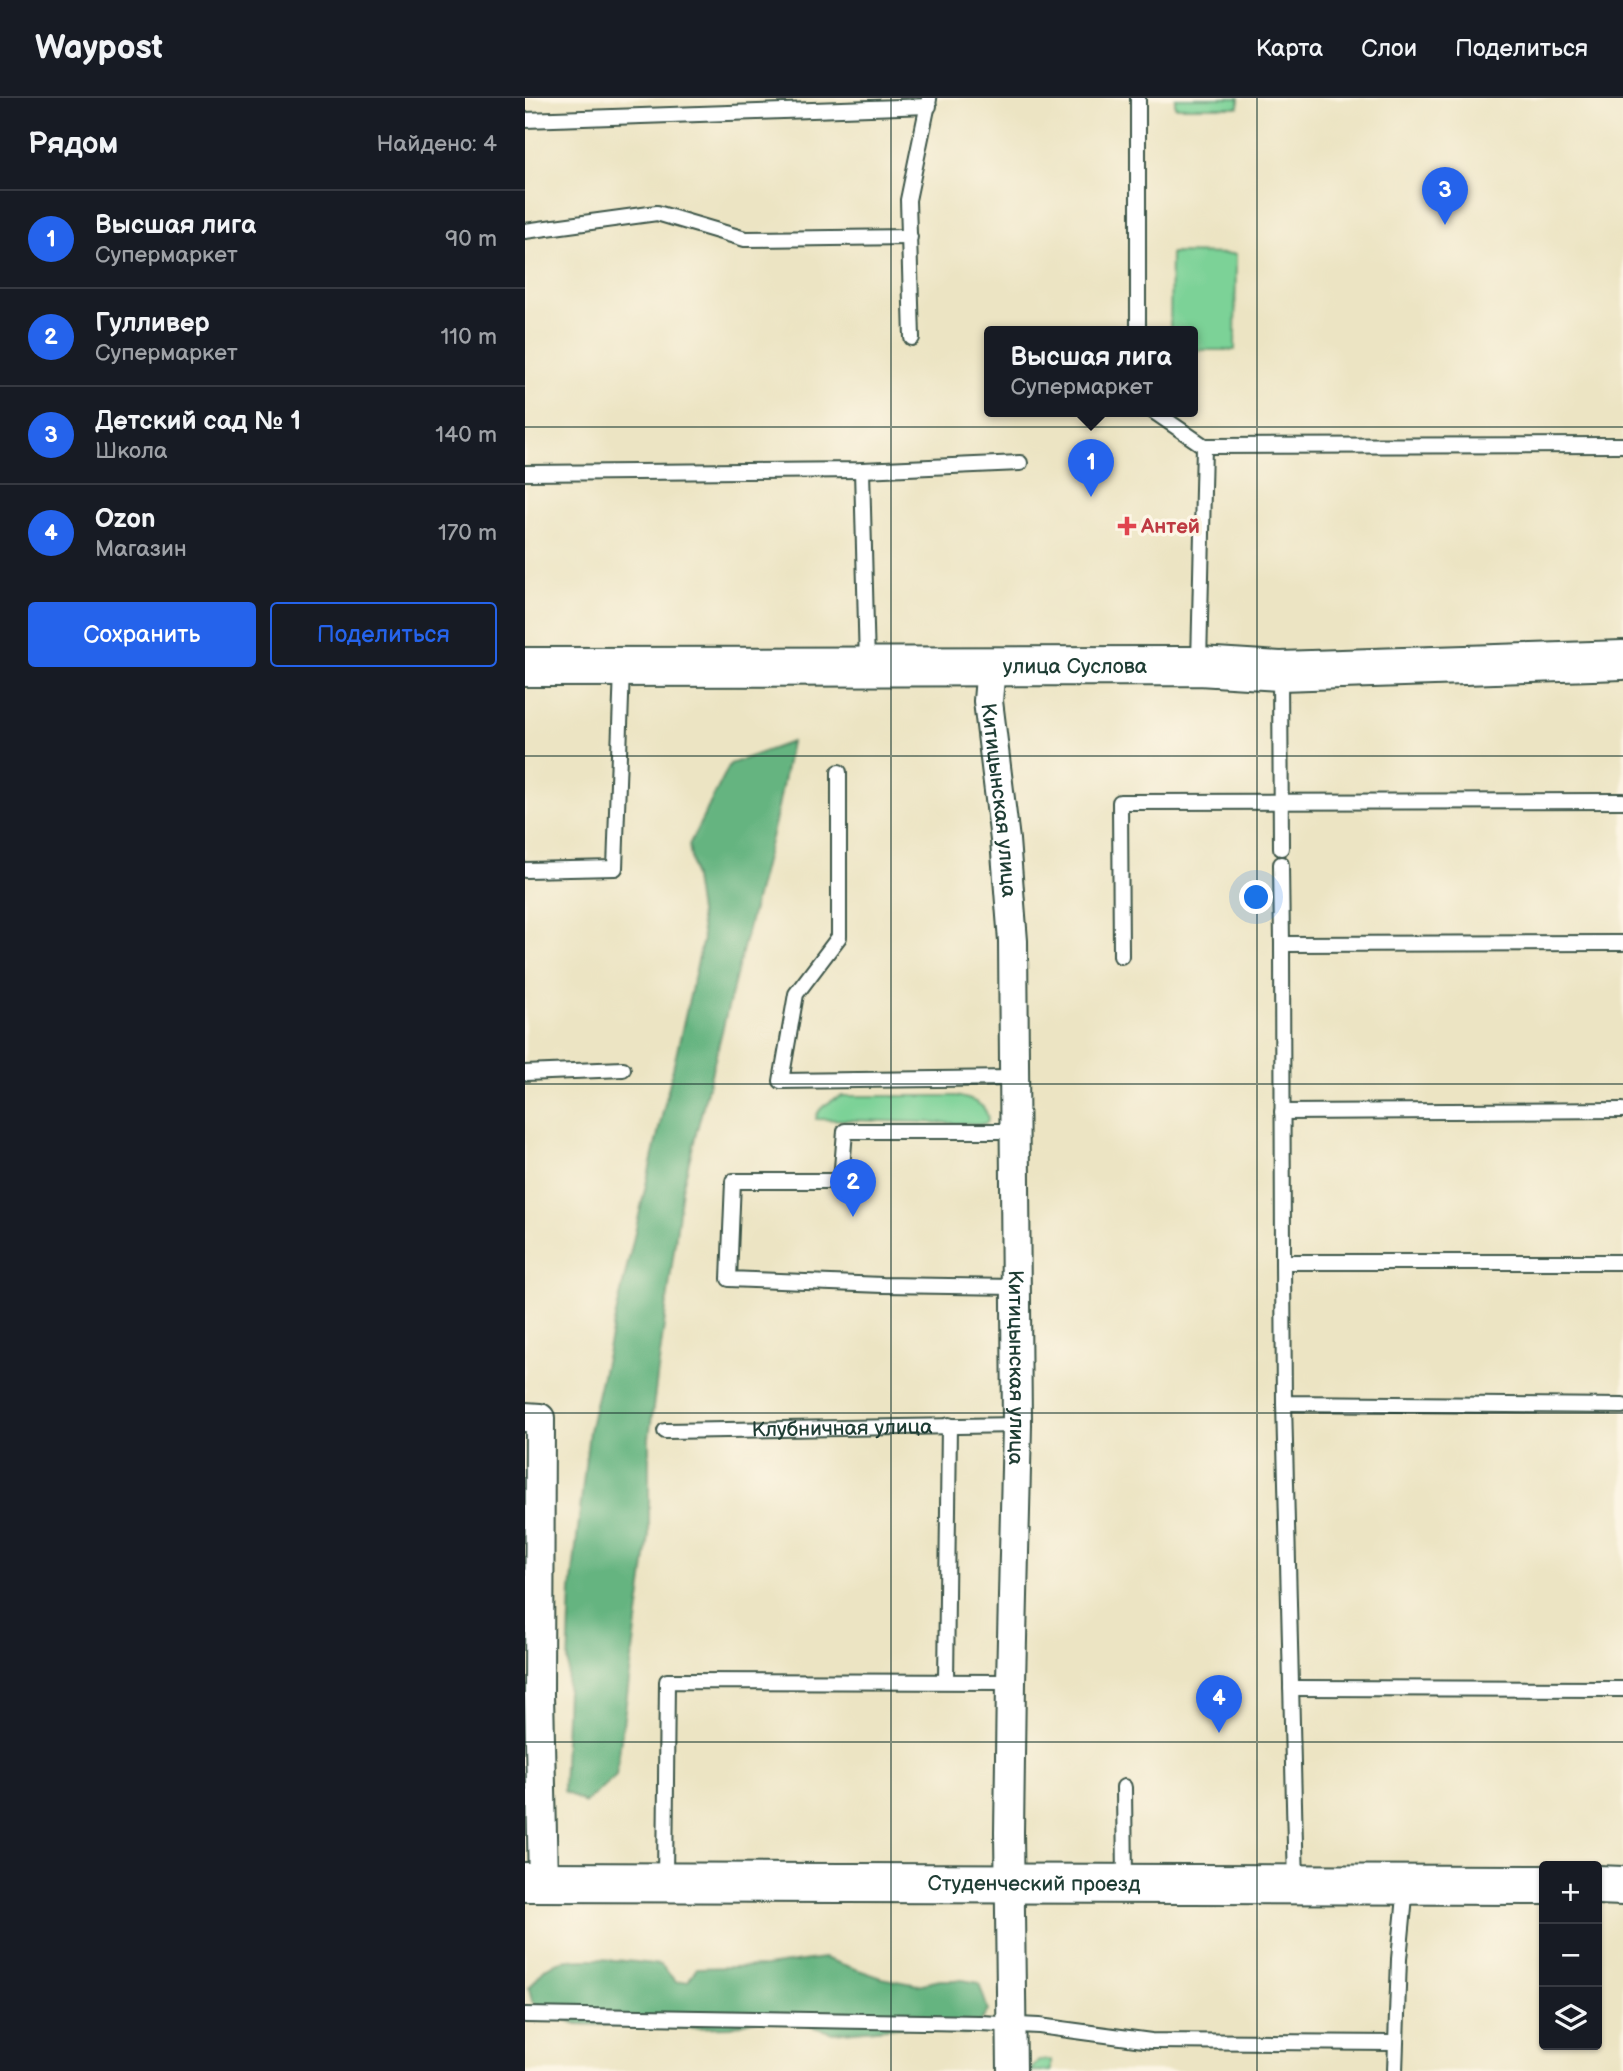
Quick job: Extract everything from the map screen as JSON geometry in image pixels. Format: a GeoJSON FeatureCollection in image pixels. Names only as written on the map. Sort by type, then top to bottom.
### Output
{"type":"FeatureCollection","features":[{"type":"Feature","properties":{"kind":"street","name":"улица Суслова"},"geometry":{"type":"LineString","coordinates":[[525,667],[1199,666],[1280,671],[1623,660]]}},
{"type":"Feature","properties":{"kind":"street","name":"Китицынская улица"},"geometry":{"type":"LineString","coordinates":[[991,665],[988,701],[1005,840],[1013,941],[1017,1425],[1011,1682],[1012,2071]]}},
{"type":"Feature","properties":{"kind":"street"},"geometry":{"type":"LineString","coordinates":[[532,1418],[534,1882]]}},
{"type":"Feature","properties":{"kind":"street","name":"Студенческий проезд"},"geometry":{"type":"LineString","coordinates":[[534,1882],[1539,1885]]}},
{"type":"Feature","properties":{"kind":"street"},"geometry":{"type":"LineString","coordinates":[[1602,1885],[1623,1885]]}},
{"type":"Feature","properties":{"kind":"lane"},"geometry":{"type":"LineString","coordinates":[[1138,98],[1138,326]]}},
{"type":"Feature","properties":{"kind":"lane"},"geometry":{"type":"LineString","coordinates":[[525,120],[929,102],[908,200],[912,338]]}},
{"type":"Feature","properties":{"kind":"lane"},"geometry":{"type":"LineString","coordinates":[[525,231],[657,214],[745,239],[910,237]]}},
{"type":"Feature","properties":{"kind":"lane"},"geometry":{"type":"LineString","coordinates":[[1162,417],[1204,446],[1623,445]]}},
{"type":"Feature","properties":{"kind":"lane"},"geometry":{"type":"LineString","coordinates":[[1199,666],[1204,446]]}},
{"type":"Feature","properties":{"kind":"lane"},"geometry":{"type":"LineString","coordinates":[[525,473],[862,470],[1020,463]]}},
{"type":"Feature","properties":{"kind":"lane"},"geometry":{"type":"LineString","coordinates":[[862,470],[867,666]]}},
{"type":"Feature","properties":{"kind":"lane"},"geometry":{"type":"LineString","coordinates":[[525,870],[615,868],[622,668]]}},
{"type":"Feature","properties":{"kind":"lane"},"geometry":{"type":"LineString","coordinates":[[1280,671],[1281,848]]}},
{"type":"Feature","properties":{"kind":"lane"},"geometry":{"type":"LineString","coordinates":[[839,772],[839,937],[796,994],[781,1081],[1014,1079]]}},
{"type":"Feature","properties":{"kind":"lane"},"geometry":{"type":"LineString","coordinates":[[1121,956],[1120,802],[1623,801]]}},
{"type":"Feature","properties":{"kind":"lane"},"geometry":{"type":"LineString","coordinates":[[1281,864],[1284,1403],[1296,1886]]}},
{"type":"Feature","properties":{"kind":"lane"},"geometry":{"type":"LineString","coordinates":[[1282,944],[1623,943]]}},
{"type":"Feature","properties":{"kind":"lane"},"geometry":{"type":"LineString","coordinates":[[525,1073],[622,1069]]}},
{"type":"Feature","properties":{"kind":"lane"},"geometry":{"type":"LineString","coordinates":[[1282,1112],[1623,1110]]}},
{"type":"Feature","properties":{"kind":"lane"},"geometry":{"type":"LineString","coordinates":[[1014,1131],[845,1131],[841,1181],[733,1181],[729,1279],[1015,1287]]}},
{"type":"Feature","properties":{"kind":"lane"},"geometry":{"type":"LineString","coordinates":[[1283,1262],[1623,1262]]}},
{"type":"Feature","properties":{"kind":"lane"},"geometry":{"type":"LineString","coordinates":[[1284,1403],[1623,1406]]}},
{"type":"Feature","properties":{"kind":"lane"},"geometry":{"type":"LineString","coordinates":[[946,1681],[949,1425]]}},
{"type":"Feature","properties":{"kind":"lane","name":"Клубничная улица"},"geometry":{"type":"LineString","coordinates":[[665,1431],[1017,1425]]}},
{"type":"Feature","properties":{"kind":"lane"},"geometry":{"type":"LineString","coordinates":[[665,1881],[667,1681],[1011,1682]]}},
{"type":"Feature","properties":{"kind":"lane"},"geometry":{"type":"LineString","coordinates":[[1291,1688],[1623,1689]]}},
{"type":"Feature","properties":{"kind":"lane"},"geometry":{"type":"LineString","coordinates":[[1124,1787],[1125,1885]]}},
{"type":"Feature","properties":{"kind":"lane"},"geometry":{"type":"LineString","coordinates":[[1395,2071],[1399,1959],[1406,1885]]}},
{"type":"Feature","properties":{"kind":"lane"},"geometry":{"type":"LineString","coordinates":[[525,2015],[1013,2024],[1151,2041],[1395,2043]]}},
{"type":"Feature","properties":{"kind":"green space"},"geometry":{"type":"Polygon","coordinates":[[[1175,98],[1239,98],[1239,107],[1175,107],[1175,98]]]}},
{"type":"Feature","properties":{"kind":"green space"},"geometry":{"type":"Polygon","coordinates":[[[1171,253],[1236,254],[1235,350],[1198,350],[1198,326],[1170,326],[1171,253]]]}},
{"type":"Feature","properties":{"kind":"green space"},"geometry":{"type":"Polygon","coordinates":[[[791,742],[775,822],[682,1189],[649,1438],[649,1536],[616,1775],[585,1803],[563,1791],[571,1591],[589,1431],[703,939],[689,845],[730,764],[791,742]]]}},
{"type":"Feature","properties":{"kind":"green space"},"geometry":{"type":"Polygon","coordinates":[[[842,1096],[956,1096],[982,1106],[988,1121],[984,1124],[816,1119],[822,1108],[842,1096]]]}},
{"type":"Feature","properties":{"kind":"green space"},"geometry":{"type":"Polygon","coordinates":[[[824,1958],[882,1978],[918,1985],[940,1980],[979,1983],[988,2010],[980,2023],[968,2034],[907,2026],[833,2033],[791,2020],[762,2018],[730,2027],[670,2028],[651,2018],[603,2025],[578,2024],[549,2015],[532,2001],[529,1988],[547,1967],[570,1960],[602,1959],[661,1965],[676,1982],[688,1981],[697,1968],[766,1966],[824,1958]]]}},
{"type":"Feature","properties":{"kind":"green space"},"geometry":{"type":"Polygon","coordinates":[[[1051,2060],[1051,2071],[1029,2071],[1038,2061],[1051,2060]]]}},
{"type":"Feature","properties":{"kind":"place","name":"Детский сад № 1"},"geometry":{"type":"Point","coordinates":[1445,225]}},
{"type":"Feature","properties":{"kind":"place","name":"Высшая лига"},"geometry":{"type":"Point","coordinates":[1091,497]}},
{"type":"Feature","properties":{"kind":"place","name":"Антей"},"geometry":{"type":"Point","coordinates":[1127,526]}},
{"type":"Feature","properties":{"kind":"place","name":"Гулливер"},"geometry":{"type":"Point","coordinates":[853,1217]}},
{"type":"Feature","properties":{"kind":"place","name":"Ozon"},"geometry":{"type":"Point","coordinates":[1219,1733]}}]}
